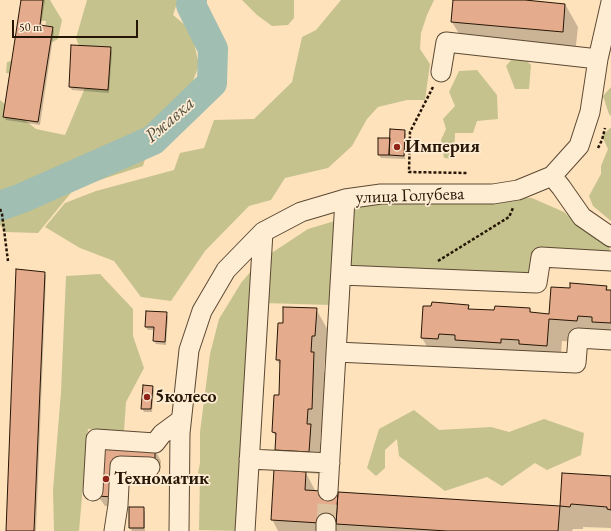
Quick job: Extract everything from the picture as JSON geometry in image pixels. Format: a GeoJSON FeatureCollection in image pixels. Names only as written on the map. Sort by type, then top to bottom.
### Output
{"type":"FeatureCollection","features":[{"type":"Feature","properties":{"kind":"street","name":"улица Голубева"},"geometry":{"type":"LineString","coordinates":[[179,531],[180,433],[189,350],[202,311],[226,270],[263,232],[301,212],[345,199],[381,194],[493,194],[518,190],[552,176],[579,146],[590,112],[598,59],[611,2]]}},
{"type":"Feature","properties":{"kind":"street"},"geometry":{"type":"LineString","coordinates":[[441,72],[446,42],[598,59]]}},
{"type":"Feature","properties":{"kind":"street"},"geometry":{"type":"LineString","coordinates":[[552,176],[582,217],[611,237]]}},
{"type":"Feature","properties":{"kind":"street"},"geometry":{"type":"LineString","coordinates":[[328,491],[345,199]]}},
{"type":"Feature","properties":{"kind":"street"},"geometry":{"type":"LineString","coordinates":[[245,531],[263,232]]}},
{"type":"Feature","properties":{"kind":"street"},"geometry":{"type":"LineString","coordinates":[[341,275],[537,283],[541,257],[611,261]]}},
{"type":"Feature","properties":{"kind":"street"},"geometry":{"type":"LineString","coordinates":[[336,352],[576,362],[578,338],[611,340]]}},
{"type":"Feature","properties":{"kind":"street"},"geometry":{"type":"LineString","coordinates":[[93,491],[96,439],[155,443],[162,434],[181,420]]}},
{"type":"Feature","properties":{"kind":"street"},"geometry":{"type":"LineString","coordinates":[[249,459],[330,462]]}},
{"type":"Feature","properties":{"kind":"street"},"geometry":{"type":"LineString","coordinates":[[114,531],[118,505],[120,466],[150,468]]}},
{"type":"Feature","properties":{"kind":"path"},"geometry":{"type":"LineString","coordinates":[[441,72],[410,132],[409,172],[468,173]]}},
{"type":"Feature","properties":{"kind":"path"},"geometry":{"type":"LineString","coordinates":[[436,262],[509,216],[515,204]]}},
{"type":"Feature","properties":{"kind":"path"},"geometry":{"type":"LineString","coordinates":[[0,209],[2,214],[8,261]]}},
{"type":"Feature","properties":{"kind":"shaded area"},"geometry":{"type":"Polygon","coordinates":[[[32,0],[50,0],[62,20],[58,39],[45,46],[27,76],[6,73],[7,62],[27,57],[45,33],[46,21],[28,20],[32,0]]]}},
{"type":"Feature","properties":{"kind":"shaded area"},"geometry":{"type":"Polygon","coordinates":[[[87,0],[178,0],[173,15],[191,30],[199,65],[187,97],[175,105],[170,133],[148,149],[143,166],[75,188],[38,233],[5,232],[0,225],[0,100],[36,129],[65,135],[90,76],[76,38],[87,0]]]}},
{"type":"Feature","properties":{"kind":"shaded area"},"geometry":{"type":"Polygon","coordinates":[[[242,0],[294,0],[294,18],[288,25],[272,26],[257,15],[242,0]]]}},
{"type":"Feature","properties":{"kind":"shaded area"},"geometry":{"type":"Polygon","coordinates":[[[341,0],[434,0],[421,33],[420,49],[430,64],[425,100],[407,100],[378,107],[367,119],[352,146],[328,168],[285,178],[271,200],[249,206],[205,251],[171,301],[141,297],[114,261],[80,248],[45,227],[65,203],[96,191],[174,170],[180,153],[204,148],[214,120],[254,119],[292,82],[302,37],[316,30],[341,0]]]}},
{"type":"Feature","properties":{"kind":"shaded area"},"geometry":{"type":"Polygon","coordinates":[[[518,52],[531,65],[529,89],[515,89],[506,66],[518,52]]]}},
{"type":"Feature","properties":{"kind":"shaded area"},"geometry":{"type":"Polygon","coordinates":[[[477,70],[497,95],[498,119],[477,121],[473,133],[455,133],[454,159],[444,158],[441,140],[446,129],[443,119],[455,106],[449,92],[459,71],[477,70]]]}},
{"type":"Feature","properties":{"kind":"shaded area"},"geometry":{"type":"Polygon","coordinates":[[[611,87],[611,116],[603,96],[611,87]]]}},
{"type":"Feature","properties":{"kind":"shaded area"},"geometry":{"type":"Polygon","coordinates":[[[610,128],[611,221],[593,206],[589,196],[601,174],[601,166],[608,149],[602,136],[610,128]]]}},
{"type":"Feature","properties":{"kind":"shaded area"},"geometry":{"type":"Polygon","coordinates":[[[519,197],[532,198],[564,212],[582,229],[610,245],[609,256],[535,251],[529,278],[346,271],[351,209],[357,204],[519,197]]]}},
{"type":"Feature","properties":{"kind":"shaded area"},"geometry":{"type":"Polygon","coordinates":[[[338,220],[331,305],[264,303],[267,256],[308,229],[338,220]]]}},
{"type":"Feature","properties":{"kind":"shaded area"},"geometry":{"type":"Polygon","coordinates":[[[256,265],[238,531],[199,530],[200,474],[198,473],[200,463],[200,432],[210,354],[219,319],[241,283],[256,265]]]}},
{"type":"Feature","properties":{"kind":"shaded area"},"geometry":{"type":"Polygon","coordinates":[[[100,274],[133,309],[133,336],[144,368],[126,402],[124,431],[88,429],[79,531],[54,531],[53,490],[61,392],[66,276],[100,274]]]}},
{"type":"Feature","properties":{"kind":"shaded area"},"geometry":{"type":"Polygon","coordinates":[[[414,410],[439,430],[491,427],[509,432],[544,419],[584,433],[581,455],[547,470],[535,463],[502,486],[487,477],[445,491],[399,456],[397,439],[385,450],[385,468],[376,476],[367,468],[379,429],[414,410]]]}},
{"type":"Feature","properties":{"kind":"building"},"geometry":{"type":"Polygon","coordinates":[[[21,0],[43,0],[40,25],[53,27],[38,122],[3,117],[21,0]]]}},
{"type":"Feature","properties":{"kind":"building"},"geometry":{"type":"Polygon","coordinates":[[[453,0],[525,0],[565,4],[563,32],[451,22],[453,0]]]}},
{"type":"Feature","properties":{"kind":"building"},"geometry":{"type":"Polygon","coordinates":[[[71,45],[111,47],[108,90],[69,87],[71,45]]]}},
{"type":"Feature","properties":{"kind":"building","name":"Империя"},"geometry":{"type":"Polygon","coordinates":[[[390,129],[405,130],[404,156],[389,155],[390,129]]]}},
{"type":"Feature","properties":{"kind":"building"},"geometry":{"type":"Polygon","coordinates":[[[378,138],[390,138],[389,155],[378,155],[378,138]]]}},
{"type":"Feature","properties":{"kind":"building"},"geometry":{"type":"Polygon","coordinates":[[[16,269],[45,272],[34,531],[6,531],[16,269]]]}},
{"type":"Feature","properties":{"kind":"building"},"geometry":{"type":"Polygon","coordinates":[[[570,283],[607,286],[606,290],[611,290],[611,323],[592,322],[592,317],[578,316],[577,321],[549,319],[547,346],[519,344],[519,340],[501,339],[501,343],[455,340],[455,335],[439,334],[438,339],[421,338],[423,306],[431,306],[432,302],[469,305],[468,309],[494,310],[495,306],[530,308],[530,312],[549,314],[551,287],[570,288],[570,283]]]}},
{"type":"Feature","properties":{"kind":"building"},"geometry":{"type":"Polygon","coordinates":[[[283,307],[317,308],[315,336],[312,336],[311,352],[314,352],[312,409],[308,409],[307,424],[311,424],[309,452],[275,450],[276,433],[272,432],[274,395],[279,395],[280,360],[276,360],[278,323],[283,323],[283,307]]]}},
{"type":"Feature","properties":{"kind":"building"},"geometry":{"type":"Polygon","coordinates":[[[146,311],[167,312],[165,342],[153,341],[154,327],[145,327],[146,311]]]}},
{"type":"Feature","properties":{"kind":"building","name":"5колесо"},"geometry":{"type":"Polygon","coordinates":[[[143,385],[153,386],[151,409],[141,409],[143,385]]]}},
{"type":"Feature","properties":{"kind":"building","name":"Техноматик"},"geometry":{"type":"Polygon","coordinates":[[[100,446],[155,449],[155,462],[115,460],[113,497],[97,496],[100,446]]]}},
{"type":"Feature","properties":{"kind":"building"},"geometry":{"type":"Polygon","coordinates":[[[274,469],[306,472],[305,490],[338,492],[336,524],[271,520],[274,469]]]}},
{"type":"Feature","properties":{"kind":"building"},"geometry":{"type":"Polygon","coordinates":[[[562,473],[611,476],[611,510],[607,509],[607,507],[571,504],[570,507],[560,506],[562,473]]]}},
{"type":"Feature","properties":{"kind":"building"},"geometry":{"type":"Polygon","coordinates":[[[338,492],[560,506],[558,531],[447,531],[336,524],[338,492]]]}},
{"type":"Feature","properties":{"kind":"building"},"geometry":{"type":"Polygon","coordinates":[[[129,507],[144,507],[144,528],[129,528],[129,507]]]}},
{"type":"Feature","properties":{"kind":"waterway","name":"Ржавка"},"geometry":{"type":"LineString","coordinates":[[0,206],[22,198],[153,140],[212,83],[213,49],[191,5],[192,0]]}},
{"type":"Feature","properties":{"kind":"tunnel"},"geometry":{"type":"LineString","coordinates":[[326,523],[328,491]]}},
{"type":"Feature","properties":{"kind":"place","name":"Империя"},"geometry":{"type":"Point","coordinates":[397,147]}},
{"type":"Feature","properties":{"kind":"place","name":"5колесо"},"geometry":{"type":"Point","coordinates":[147,397]}},
{"type":"Feature","properties":{"kind":"place","name":"Техноматик"},"geometry":{"type":"Point","coordinates":[106,479]}}]}
